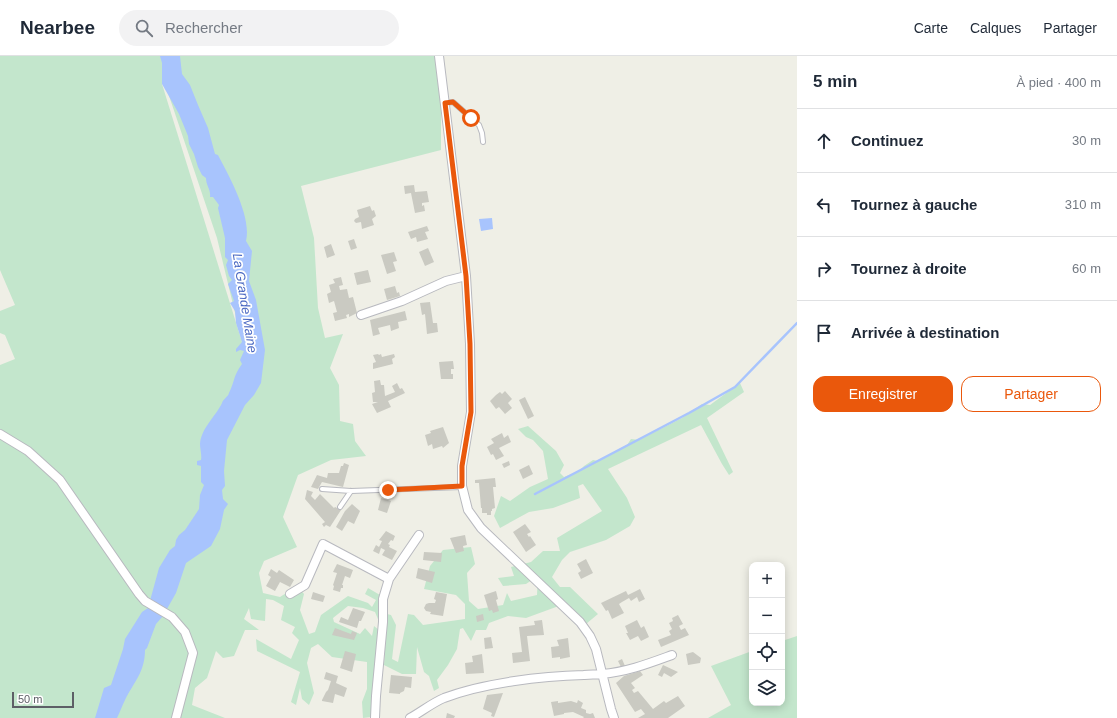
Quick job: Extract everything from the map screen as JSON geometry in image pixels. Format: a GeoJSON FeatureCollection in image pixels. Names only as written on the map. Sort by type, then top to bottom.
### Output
{"type":"FeatureCollection","features":[{"type":"Feature","properties":{"kind":"street"},"geometry":{"type":"LineString","coordinates":[[439,56],[466,276],[470,344],[471,412],[462,466],[462,486],[468,510],[481,528],[580,622],[590,636],[596,649],[614,718]]}},
{"type":"Feature","properties":{"kind":"street"},"geometry":{"type":"LineString","coordinates":[[361,315],[402,301],[446,281],[466,276]]}},
{"type":"Feature","properties":{"kind":"street"},"geometry":{"type":"LineString","coordinates":[[0,434],[28,451],[60,480],[145,601],[172,617],[185,632],[192,653],[176,718]]}},
{"type":"Feature","properties":{"kind":"street"},"geometry":{"type":"LineString","coordinates":[[375,718],[383,622],[383,599],[388,579],[419,535]]}},
{"type":"Feature","properties":{"kind":"street"},"geometry":{"type":"LineString","coordinates":[[290,594],[305,585],[323,544],[388,579]]}},
{"type":"Feature","properties":{"kind":"street"},"geometry":{"type":"LineString","coordinates":[[410,718],[443,699],[476,688],[526,680],[617,672],[642,666],[672,655]]}},
{"type":"Feature","properties":{"kind":"lane"},"geometry":{"type":"LineString","coordinates":[[445,103],[453,102],[479,124],[483,142]]}},
{"type":"Feature","properties":{"kind":"lane"},"geometry":{"type":"LineString","coordinates":[[322,488],[351,491],[462,486]]}},
{"type":"Feature","properties":{"kind":"lane"},"geometry":{"type":"LineString","coordinates":[[340,507],[351,491]]}},
{"type":"Feature","properties":{"kind":"green space"},"geometry":{"type":"Polygon","coordinates":[[[0,56],[441,56],[441,150],[301,186],[314,238],[318,308],[325,338],[343,334],[330,368],[339,385],[340,421],[353,424],[355,441],[366,456],[331,460],[298,475],[283,517],[297,547],[264,561],[259,573],[263,593],[280,597],[297,586],[304,594],[300,610],[309,634],[315,632],[321,615],[348,596],[368,603],[372,607],[376,600],[365,594],[368,588],[380,595],[380,624],[375,612],[363,608],[348,606],[333,618],[334,622],[360,634],[365,628],[372,636],[374,626],[379,630],[371,717],[363,718],[362,702],[367,689],[367,662],[332,657],[318,644],[311,648],[307,663],[314,693],[309,705],[302,699],[300,688],[296,705],[291,702],[300,672],[257,651],[256,639],[291,659],[299,640],[292,633],[295,627],[281,620],[284,606],[273,600],[266,599],[265,621],[251,619],[249,608],[244,619],[259,630],[245,630],[234,656],[223,658],[216,651],[207,678],[195,688],[192,705],[225,718],[0,718],[0,365],[15,359],[5,335],[0,333],[0,311],[15,305],[0,270],[0,56]],[[163,78],[162,84],[242,342],[217,238],[163,78]]]}},
{"type":"Feature","properties":{"kind":"green space"},"geometry":{"type":"Polygon","coordinates":[[[740,383],[744,392],[707,418],[733,472],[729,475],[701,425],[608,469],[627,498],[635,517],[630,526],[606,540],[570,552],[562,560],[552,577],[560,587],[570,587],[598,614],[586,624],[565,601],[556,607],[526,618],[508,616],[489,623],[486,630],[476,630],[471,641],[463,628],[460,629],[457,649],[437,680],[439,688],[434,691],[429,676],[424,672],[417,647],[416,674],[402,674],[384,665],[387,614],[391,615],[396,625],[392,659],[398,662],[408,614],[414,615],[423,625],[465,619],[465,604],[456,595],[424,589],[430,566],[443,550],[471,547],[475,564],[467,573],[469,601],[478,609],[503,605],[507,593],[511,601],[537,595],[538,576],[526,584],[503,586],[498,578],[514,576],[511,567],[531,562],[543,551],[560,551],[557,538],[602,511],[583,484],[578,486],[580,498],[553,508],[529,512],[500,528],[494,516],[501,496],[510,501],[530,487],[548,479],[543,451],[533,440],[526,437],[518,429],[528,426],[556,451],[564,465],[560,473],[564,477],[579,471],[593,460],[598,461],[627,445],[631,439],[639,440],[682,418],[702,404],[710,405],[740,383]]]}},
{"type":"Feature","properties":{"kind":"green space"},"geometry":{"type":"Polygon","coordinates":[[[797,636],[797,718],[708,718],[731,705],[711,666],[749,652],[749,706],[785,706],[785,640],[797,636]]]}},
{"type":"Feature","properties":{"kind":"water","name":"La Grande Maine"},"geometry":{"type":"Polygon","coordinates":[[[160,56],[180,56],[182,74],[190,85],[208,128],[215,154],[218,155],[228,174],[243,209],[246,220],[246,241],[252,251],[249,281],[256,300],[265,350],[261,383],[254,395],[245,405],[227,440],[224,471],[225,486],[222,490],[223,499],[228,504],[224,510],[220,529],[211,546],[186,563],[176,593],[163,616],[156,624],[145,650],[145,658],[141,671],[117,718],[95,718],[104,688],[111,685],[125,639],[142,612],[148,608],[159,568],[170,550],[175,546],[179,535],[185,530],[199,509],[200,495],[204,485],[201,482],[201,466],[197,465],[197,461],[201,460],[201,438],[206,427],[231,389],[237,372],[242,364],[240,360],[244,351],[240,350],[236,352],[236,349],[242,342],[236,323],[235,311],[230,303],[234,301],[228,284],[232,280],[229,276],[226,265],[228,260],[225,257],[225,238],[218,208],[219,205],[213,197],[210,197],[206,178],[202,175],[198,167],[179,114],[162,84],[162,63],[160,56]]]}},
{"type":"Feature","properties":{"kind":"water"},"geometry":{"type":"Polygon","coordinates":[[[492,218],[493,229],[481,231],[479,219],[492,218]]]}},
{"type":"Feature","properties":{"kind":"building"},"geometry":{"type":"Polygon","coordinates":[[[414,185],[415,192],[427,191],[429,202],[422,203],[425,211],[415,213],[411,193],[405,194],[404,186],[414,185]]]}},
{"type":"Feature","properties":{"kind":"building"},"geometry":{"type":"Polygon","coordinates":[[[370,206],[372,211],[374,210],[376,216],[372,219],[374,225],[362,229],[361,222],[356,223],[354,221],[359,217],[357,210],[370,206]]]}},
{"type":"Feature","properties":{"kind":"building"},"geometry":{"type":"Polygon","coordinates":[[[427,226],[429,231],[425,232],[428,239],[417,242],[416,237],[411,239],[408,232],[427,226]]]}},
{"type":"Feature","properties":{"kind":"building"},"geometry":{"type":"Polygon","coordinates":[[[354,239],[357,248],[351,250],[348,241],[354,239]]]}},
{"type":"Feature","properties":{"kind":"building"},"geometry":{"type":"Polygon","coordinates":[[[331,244],[335,255],[327,258],[324,247],[331,244]]]}},
{"type":"Feature","properties":{"kind":"building"},"geometry":{"type":"Polygon","coordinates":[[[428,248],[434,262],[425,266],[419,252],[428,248]]]}},
{"type":"Feature","properties":{"kind":"building"},"geometry":{"type":"Polygon","coordinates":[[[394,252],[397,261],[393,262],[396,271],[387,274],[381,255],[394,252]]]}},
{"type":"Feature","properties":{"kind":"building"},"geometry":{"type":"Polygon","coordinates":[[[368,270],[371,282],[357,285],[354,273],[368,270]]]}},
{"type":"Feature","properties":{"kind":"building"},"geometry":{"type":"Polygon","coordinates":[[[341,277],[343,285],[339,286],[340,290],[347,289],[349,298],[353,297],[357,313],[349,317],[349,314],[346,315],[347,318],[335,321],[333,313],[337,312],[334,301],[329,303],[327,294],[331,292],[329,285],[335,283],[333,279],[341,277]]]}},
{"type":"Feature","properties":{"kind":"building"},"geometry":{"type":"Polygon","coordinates":[[[395,286],[397,293],[399,292],[400,296],[387,300],[384,289],[395,286]]]}},
{"type":"Feature","properties":{"kind":"building"},"geometry":{"type":"Polygon","coordinates":[[[430,302],[433,323],[437,323],[438,332],[427,334],[425,314],[422,315],[420,303],[430,302]]]}},
{"type":"Feature","properties":{"kind":"building"},"geometry":{"type":"Polygon","coordinates":[[[405,311],[407,320],[398,322],[399,328],[391,331],[390,325],[378,328],[380,334],[373,336],[370,320],[405,311]]]}},
{"type":"Feature","properties":{"kind":"building"},"geometry":{"type":"Polygon","coordinates":[[[381,354],[382,357],[394,354],[395,357],[392,359],[393,364],[373,369],[373,363],[376,362],[373,355],[381,354]]]}},
{"type":"Feature","properties":{"kind":"building"},"geometry":{"type":"Polygon","coordinates":[[[453,361],[454,369],[451,369],[451,374],[453,374],[453,379],[441,379],[439,362],[453,361]]]}},
{"type":"Feature","properties":{"kind":"building"},"geometry":{"type":"Polygon","coordinates":[[[380,380],[381,385],[384,385],[385,396],[395,392],[392,386],[397,383],[400,389],[402,388],[405,393],[388,401],[391,407],[377,413],[372,404],[378,402],[373,402],[372,393],[375,392],[374,381],[380,380]]]}},
{"type":"Feature","properties":{"kind":"building"},"geometry":{"type":"Polygon","coordinates":[[[505,391],[512,399],[508,403],[512,408],[505,414],[499,407],[496,409],[490,401],[500,392],[502,394],[505,391]]]}},
{"type":"Feature","properties":{"kind":"building"},"geometry":{"type":"Polygon","coordinates":[[[525,397],[534,416],[528,419],[519,400],[525,397]]]}},
{"type":"Feature","properties":{"kind":"building"},"geometry":{"type":"Polygon","coordinates":[[[443,427],[449,443],[443,448],[442,446],[433,449],[432,444],[428,446],[425,435],[431,433],[430,431],[443,427]]]}},
{"type":"Feature","properties":{"kind":"building"},"geometry":{"type":"Polygon","coordinates":[[[502,433],[504,438],[508,435],[511,442],[499,448],[504,456],[496,460],[493,454],[491,455],[487,447],[494,443],[491,439],[502,433]]]}},
{"type":"Feature","properties":{"kind":"building"},"geometry":{"type":"Polygon","coordinates":[[[509,461],[510,465],[504,468],[502,464],[509,461]]]}},
{"type":"Feature","properties":{"kind":"building"},"geometry":{"type":"Polygon","coordinates":[[[344,463],[349,465],[343,487],[322,482],[318,489],[311,487],[317,475],[327,478],[328,473],[339,473],[341,466],[343,466],[344,463]]]}},
{"type":"Feature","properties":{"kind":"building"},"geometry":{"type":"Polygon","coordinates":[[[529,465],[533,474],[523,479],[519,470],[529,465]]]}},
{"type":"Feature","properties":{"kind":"building"},"geometry":{"type":"Polygon","coordinates":[[[495,478],[496,487],[493,487],[495,508],[492,509],[491,515],[487,515],[487,513],[482,513],[479,483],[475,483],[475,480],[495,478]]]}},
{"type":"Feature","properties":{"kind":"building"},"geometry":{"type":"Polygon","coordinates":[[[307,490],[313,492],[311,496],[315,500],[320,494],[334,508],[335,507],[341,510],[330,527],[326,525],[324,527],[322,524],[325,522],[305,499],[307,490]]]}},
{"type":"Feature","properties":{"kind":"building"},"geometry":{"type":"Polygon","coordinates":[[[381,498],[391,501],[387,513],[378,510],[381,498]]]}},
{"type":"Feature","properties":{"kind":"building"},"geometry":{"type":"Polygon","coordinates":[[[352,504],[360,511],[354,524],[348,521],[342,531],[336,527],[345,511],[352,504]]]}},
{"type":"Feature","properties":{"kind":"building"},"geometry":{"type":"Polygon","coordinates":[[[525,524],[531,532],[527,534],[536,545],[526,552],[513,532],[525,524]]]}},
{"type":"Feature","properties":{"kind":"building"},"geometry":{"type":"Polygon","coordinates":[[[386,531],[395,536],[393,541],[391,540],[388,544],[390,545],[389,547],[397,551],[392,560],[382,555],[385,550],[381,548],[379,554],[373,551],[376,545],[379,547],[382,541],[379,540],[386,531]]]}},
{"type":"Feature","properties":{"kind":"building"},"geometry":{"type":"Polygon","coordinates":[[[465,535],[467,545],[463,546],[464,551],[456,553],[450,538],[465,535]]]}},
{"type":"Feature","properties":{"kind":"building"},"geometry":{"type":"Polygon","coordinates":[[[424,552],[442,553],[441,562],[423,560],[424,552]]]}},
{"type":"Feature","properties":{"kind":"building"},"geometry":{"type":"Polygon","coordinates":[[[586,559],[593,573],[581,579],[578,573],[581,571],[577,564],[586,559]]]}},
{"type":"Feature","properties":{"kind":"building"},"geometry":{"type":"Polygon","coordinates":[[[337,564],[353,570],[350,578],[345,576],[342,585],[343,588],[341,588],[340,592],[333,590],[337,573],[333,572],[337,564]]]}},
{"type":"Feature","properties":{"kind":"building"},"geometry":{"type":"Polygon","coordinates":[[[418,568],[435,572],[432,583],[416,578],[418,568]]]}},
{"type":"Feature","properties":{"kind":"building"},"geometry":{"type":"Polygon","coordinates":[[[271,569],[277,573],[279,570],[294,580],[290,587],[280,582],[275,591],[266,586],[271,577],[268,575],[271,569]]]}},
{"type":"Feature","properties":{"kind":"building"},"geometry":{"type":"Polygon","coordinates":[[[640,589],[645,599],[639,602],[637,597],[631,601],[629,598],[622,602],[619,604],[624,613],[612,619],[608,610],[606,611],[601,603],[626,591],[628,595],[640,589]]]}},
{"type":"Feature","properties":{"kind":"building"},"geometry":{"type":"Polygon","coordinates":[[[496,591],[498,599],[496,600],[499,611],[493,613],[492,610],[489,611],[484,595],[496,591]]]}},
{"type":"Feature","properties":{"kind":"building"},"geometry":{"type":"Polygon","coordinates":[[[313,592],[325,596],[323,602],[311,599],[313,592]]]}},
{"type":"Feature","properties":{"kind":"building"},"geometry":{"type":"Polygon","coordinates":[[[436,592],[447,594],[443,616],[430,614],[431,612],[426,611],[424,608],[426,604],[435,603],[436,600],[434,599],[436,592]]]}},
{"type":"Feature","properties":{"kind":"building"},"geometry":{"type":"Polygon","coordinates":[[[353,608],[365,612],[361,621],[359,621],[357,628],[339,622],[341,617],[348,620],[353,608]]]}},
{"type":"Feature","properties":{"kind":"building"},"geometry":{"type":"Polygon","coordinates":[[[483,614],[484,620],[477,622],[476,616],[483,614]]]}},
{"type":"Feature","properties":{"kind":"building"},"geometry":{"type":"Polygon","coordinates":[[[678,615],[683,624],[679,626],[681,630],[685,628],[689,635],[661,647],[658,640],[671,635],[669,631],[672,629],[669,623],[673,621],[672,618],[678,615]]]}},
{"type":"Feature","properties":{"kind":"building"},"geometry":{"type":"Polygon","coordinates":[[[542,620],[544,635],[527,636],[530,661],[513,663],[512,653],[522,652],[519,627],[535,625],[534,621],[542,620]]]}},
{"type":"Feature","properties":{"kind":"building"},"geometry":{"type":"Polygon","coordinates":[[[637,620],[641,628],[644,626],[649,637],[641,641],[638,636],[630,640],[626,633],[628,633],[625,626],[637,620]]]}},
{"type":"Feature","properties":{"kind":"building"},"geometry":{"type":"Polygon","coordinates":[[[335,628],[351,634],[352,631],[357,633],[354,640],[332,635],[335,628]]]}},
{"type":"Feature","properties":{"kind":"building"},"geometry":{"type":"Polygon","coordinates":[[[491,637],[493,648],[485,649],[484,638],[491,637]]]}},
{"type":"Feature","properties":{"kind":"building"},"geometry":{"type":"Polygon","coordinates":[[[568,638],[570,657],[560,659],[560,657],[552,658],[551,647],[559,646],[557,640],[568,638]]]}},
{"type":"Feature","properties":{"kind":"building"},"geometry":{"type":"Polygon","coordinates":[[[345,651],[356,654],[352,672],[340,668],[345,651]]]}},
{"type":"Feature","properties":{"kind":"building"},"geometry":{"type":"Polygon","coordinates":[[[693,652],[701,658],[700,663],[688,665],[686,654],[693,652]]]}},
{"type":"Feature","properties":{"kind":"building"},"geometry":{"type":"Polygon","coordinates":[[[482,654],[484,673],[466,674],[465,663],[473,662],[472,656],[482,654]]]}},
{"type":"Feature","properties":{"kind":"building"},"geometry":{"type":"Polygon","coordinates":[[[622,659],[625,666],[621,667],[618,661],[622,659]]]}},
{"type":"Feature","properties":{"kind":"building"},"geometry":{"type":"Polygon","coordinates":[[[663,665],[678,672],[671,677],[664,673],[662,677],[658,675],[663,665]]]}},
{"type":"Feature","properties":{"kind":"building"},"geometry":{"type":"Polygon","coordinates":[[[640,671],[643,675],[631,683],[635,688],[632,690],[634,693],[638,691],[653,709],[664,701],[666,703],[678,696],[685,706],[668,718],[638,718],[645,714],[641,709],[635,712],[616,683],[624,676],[640,671]]]}},
{"type":"Feature","properties":{"kind":"building"},"geometry":{"type":"Polygon","coordinates":[[[326,672],[338,676],[336,683],[347,688],[344,697],[335,694],[333,703],[322,701],[331,681],[324,679],[326,672]]]}},
{"type":"Feature","properties":{"kind":"building"},"geometry":{"type":"Polygon","coordinates":[[[391,675],[412,677],[411,688],[405,687],[404,691],[400,694],[389,693],[391,675]]]}},
{"type":"Feature","properties":{"kind":"building"},"geometry":{"type":"Polygon","coordinates":[[[503,693],[494,717],[491,716],[492,713],[483,709],[487,695],[503,693]]]}},
{"type":"Feature","properties":{"kind":"building"},"geometry":{"type":"Polygon","coordinates":[[[578,700],[583,703],[581,708],[586,710],[586,713],[593,713],[595,718],[583,718],[584,717],[573,712],[554,716],[551,702],[558,701],[558,703],[571,701],[577,703],[578,700]]]}},
{"type":"Feature","properties":{"kind":"building"},"geometry":{"type":"Polygon","coordinates":[[[447,713],[455,716],[454,718],[446,718],[447,713]]]}},
{"type":"Feature","properties":{"kind":"waterway"},"geometry":{"type":"LineString","coordinates":[[535,494],[689,413],[735,387],[797,323]]}},
{"type":"Feature","properties":{"kind":"route"},"geometry":{"type":"LineString","coordinates":[[388,490],[462,486],[462,466],[471,412],[470,344],[466,276],[445,103],[453,102],[471,118]]}}]}
